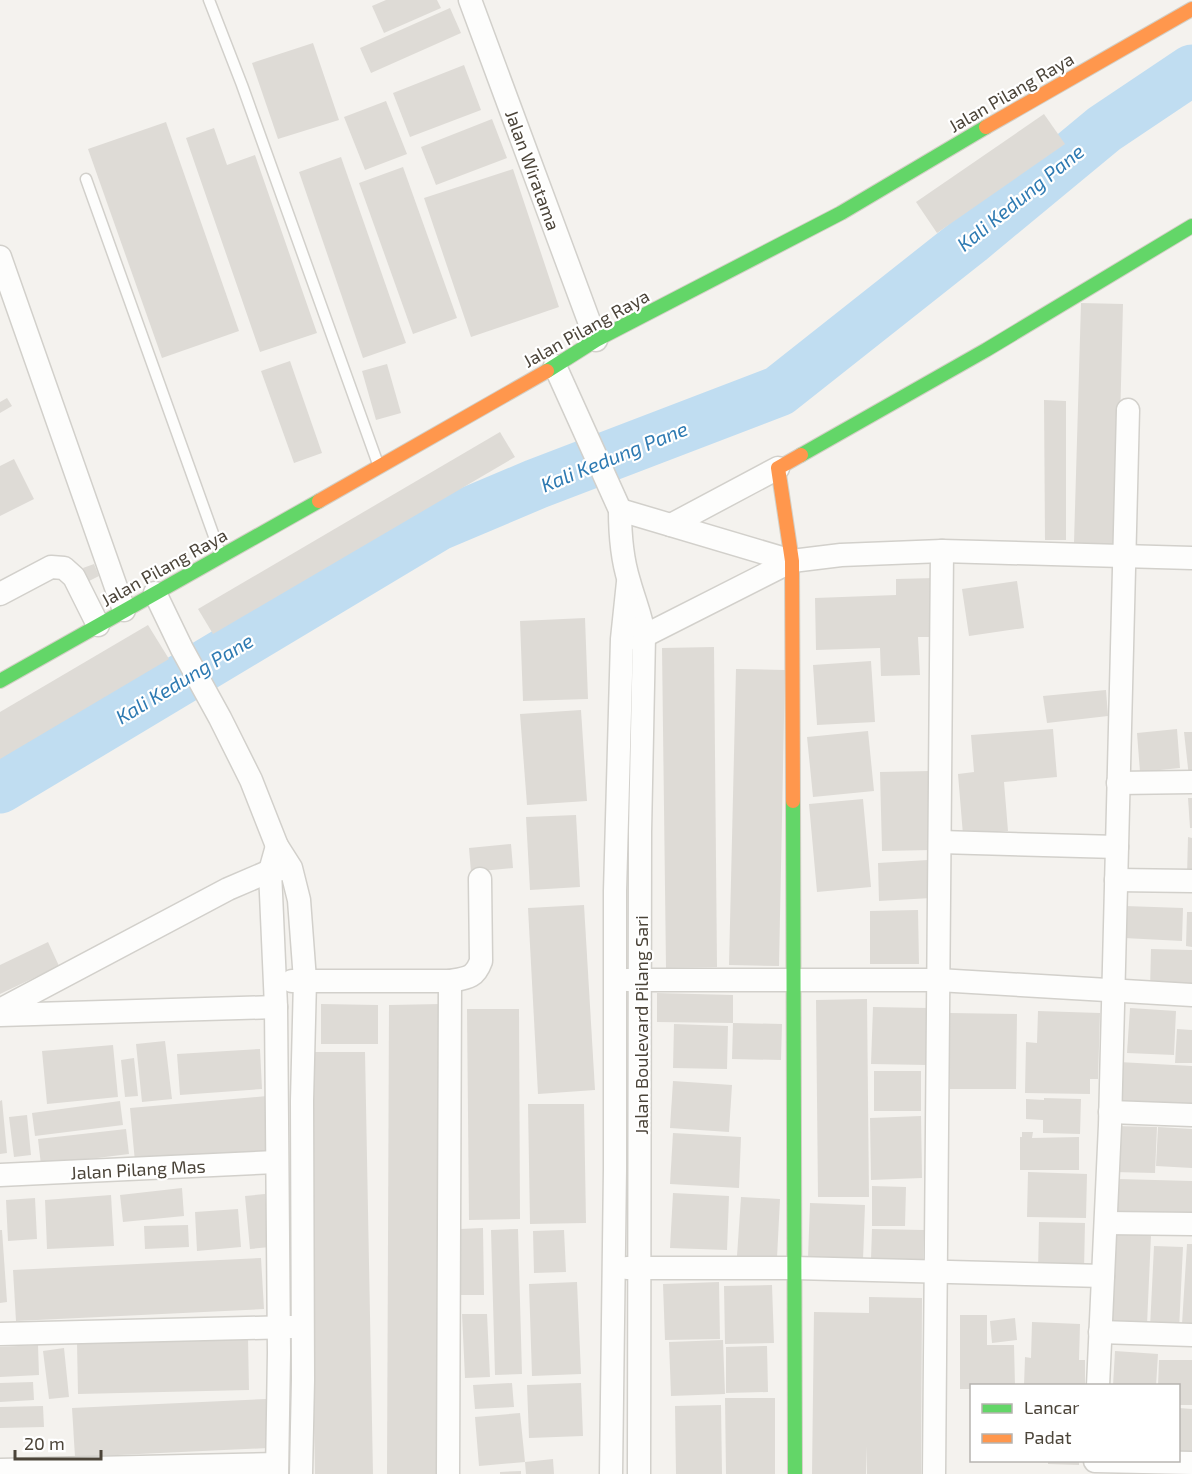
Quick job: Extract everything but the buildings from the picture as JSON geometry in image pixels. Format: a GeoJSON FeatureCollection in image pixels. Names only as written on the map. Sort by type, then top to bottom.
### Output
{"type":"FeatureCollection","features":[{"type":"Feature","properties":{"kind":"main road","name":"Jalan Pilang Raya"},"geometry":{"type":"LineString","coordinates":[[0,681],[379,467],[596,340],[841,213],[1062,82],[1192,9]]}},
{"type":"Feature","properties":{"kind":"main road"},"geometry":{"type":"LineString","coordinates":[[795,1474],[792,561],[778,468],[1012,336],[1192,226]]}},
{"type":"Feature","properties":{"kind":"street","name":"Jalan Wiratama"},"geometry":{"type":"LineString","coordinates":[[470,0],[596,340]]}},
{"type":"Feature","properties":{"kind":"street"},"geometry":{"type":"LineString","coordinates":[[0,257],[124,610]]}},
{"type":"Feature","properties":{"kind":"street","name":"Jalan Boulevard Pilang Sari"},"geometry":{"type":"LineString","coordinates":[[555,366],[617,502],[628,579],[642,617],[644,636],[640,832],[639,1474]]}},
{"type":"Feature","properties":{"kind":"street"},"geometry":{"type":"LineString","coordinates":[[1098,1384],[1110,1112],[1128,411]]}},
{"type":"Feature","properties":{"kind":"street"},"geometry":{"type":"LineString","coordinates":[[670,525],[778,468]]}},
{"type":"Feature","properties":{"kind":"street"},"geometry":{"type":"LineString","coordinates":[[617,502],[670,525],[792,561]]}},
{"type":"Feature","properties":{"kind":"street"},"geometry":{"type":"LineString","coordinates":[[934,1474],[942,551]]}},
{"type":"Feature","properties":{"kind":"street"},"geometry":{"type":"LineString","coordinates":[[622,639],[644,636],[792,561],[841,555],[942,551],[1192,558]]}},
{"type":"Feature","properties":{"kind":"street"},"geometry":{"type":"LineString","coordinates":[[0,594],[51,567],[64,568],[74,577],[98,625]]}},
{"type":"Feature","properties":{"kind":"street","name":"Jalan Boulevard Pilang Sari"},"geometry":{"type":"LineString","coordinates":[[611,1474],[614,980],[622,639],[628,579]]}},
{"type":"Feature","properties":{"kind":"street"},"geometry":{"type":"LineString","coordinates":[[0,1470],[278,1469],[279,1328],[275,982],[281,869],[277,846],[251,780],[155,593]]}},
{"type":"Feature","properties":{"kind":"street"},"geometry":{"type":"LineString","coordinates":[[1118,783],[1192,782]]}},
{"type":"Feature","properties":{"kind":"street"},"geometry":{"type":"LineString","coordinates":[[940,842],[1117,847]]}},
{"type":"Feature","properties":{"kind":"street"},"geometry":{"type":"LineString","coordinates":[[281,869],[299,900],[305,980],[302,1101],[301,1474]]}},
{"type":"Feature","properties":{"kind":"street"},"geometry":{"type":"LineString","coordinates":[[0,1010],[182,912],[228,889],[281,869]]}},
{"type":"Feature","properties":{"kind":"street"},"geometry":{"type":"LineString","coordinates":[[275,982],[305,980],[450,981],[470,977],[478,970],[482,961],[480,879]]}},
{"type":"Feature","properties":{"kind":"street"},"geometry":{"type":"LineString","coordinates":[[1116,880],[1192,881]]}},
{"type":"Feature","properties":{"kind":"street"},"geometry":{"type":"LineString","coordinates":[[614,980],[938,980],[1192,995]]}},
{"type":"Feature","properties":{"kind":"street"},"geometry":{"type":"LineString","coordinates":[[448,1474],[450,981]]}},
{"type":"Feature","properties":{"kind":"street"},"geometry":{"type":"LineString","coordinates":[[0,1016],[276,1007]]}},
{"type":"Feature","properties":{"kind":"street"},"geometry":{"type":"LineString","coordinates":[[1110,1112],[1192,1115]]}},
{"type":"Feature","properties":{"kind":"street","name":"Jalan Pilang Mas"},"geometry":{"type":"LineString","coordinates":[[0,1175],[276,1162]]}},
{"type":"Feature","properties":{"kind":"street"},"geometry":{"type":"LineString","coordinates":[[1106,1223],[1192,1224]]}},
{"type":"Feature","properties":{"kind":"street"},"geometry":{"type":"LineString","coordinates":[[613,1268],[795,1268],[1103,1276]]}},
{"type":"Feature","properties":{"kind":"street"},"geometry":{"type":"LineString","coordinates":[[0,1334],[303,1327]]}},
{"type":"Feature","properties":{"kind":"street"},"geometry":{"type":"LineString","coordinates":[[1100,1332],[1192,1335]]}},
{"type":"Feature","properties":{"kind":"street"},"geometry":{"type":"LineString","coordinates":[[1095,1465],[1192,1463]]}},
{"type":"Feature","properties":{"kind":"lane"},"geometry":{"type":"LineString","coordinates":[[209,0],[242,85],[379,467]]}},
{"type":"Feature","properties":{"kind":"lane"},"geometry":{"type":"LineString","coordinates":[[86,179],[221,556]]}},
{"type":"Feature","properties":{"kind":"waterway","name":"Kali Kedung Pane"},"geometry":{"type":"LineString","coordinates":[[0,788],[439,525],[536,484],[779,391],[970,240],[1104,129],[1192,70]]}},
{"type":"Feature","properties":{"kind":"traffic: fast"},"geometry":{"type":"LineString","coordinates":[[547,371],[596,340],[841,213],[986,127]]}},
{"type":"Feature","properties":{"kind":"traffic: fast"},"geometry":{"type":"LineString","coordinates":[[801,455],[986,350],[1192,226]]}},
{"type":"Feature","properties":{"kind":"traffic: fast"},"geometry":{"type":"LineString","coordinates":[[0,681],[319,501]]}},
{"type":"Feature","properties":{"kind":"traffic: fast"},"geometry":{"type":"LineString","coordinates":[[793,801],[795,1474]]}},
{"type":"Feature","properties":{"kind":"traffic: slow"},"geometry":{"type":"LineString","coordinates":[[986,127],[1192,9]]}},
{"type":"Feature","properties":{"kind":"traffic: slow"},"geometry":{"type":"LineString","coordinates":[[319,501],[547,371]]}},
{"type":"Feature","properties":{"kind":"traffic: slow"},"geometry":{"type":"LineString","coordinates":[[793,801],[792,561],[778,468],[801,455]]}}]}
